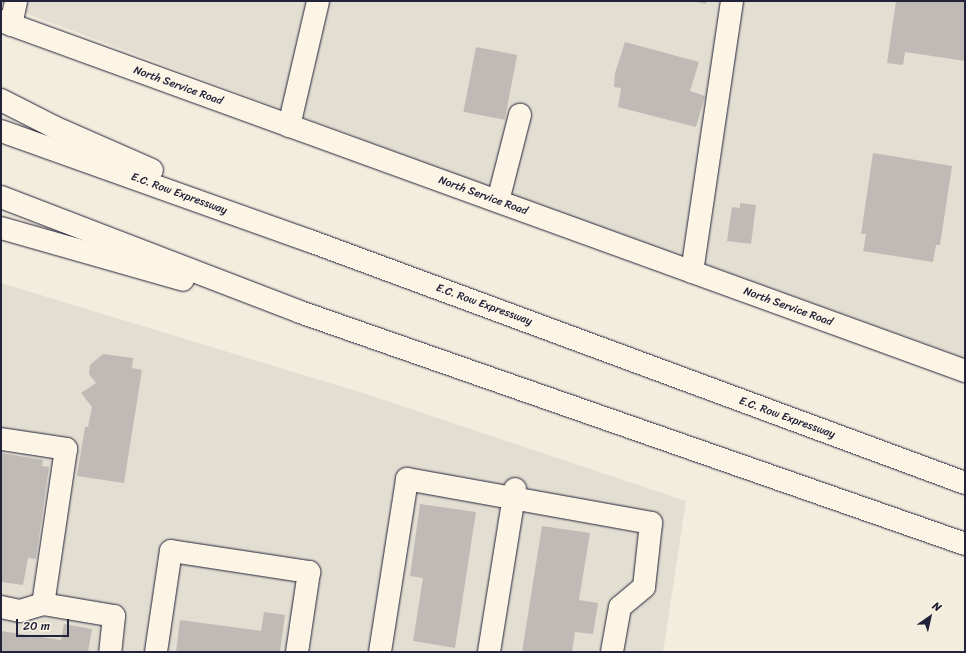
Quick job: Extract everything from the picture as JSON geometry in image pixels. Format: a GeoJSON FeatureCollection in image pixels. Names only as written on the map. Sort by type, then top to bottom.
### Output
{"type":"FeatureCollection","features":[{"type":"Feature","properties":{"kind":"main road"},"geometry":{"type":"LineString","coordinates":[[6,23],[16,1]]}},
{"type":"Feature","properties":{"kind":"main road"},"geometry":{"type":"LineString","coordinates":[[289,126],[318,1]]}},
{"type":"Feature","properties":{"kind":"main road"},"geometry":{"type":"LineString","coordinates":[[692,272],[732,1]]}},
{"type":"Feature","properties":{"kind":"main road","name":"North Service Road"},"geometry":{"type":"LineString","coordinates":[[6,23],[965,371]]}},
{"type":"Feature","properties":{"kind":"main road"},"geometry":{"type":"LineString","coordinates":[[1,100],[54,127],[310,241]]}},
{"type":"Feature","properties":{"kind":"main road"},"geometry":{"type":"LineString","coordinates":[[498,201],[520,115]]}},
{"type":"Feature","properties":{"kind":"main road","name":"E.C. Row Expressway"},"geometry":{"type":"LineString","coordinates":[[1,131],[310,241],[965,483]]}},
{"type":"Feature","properties":{"kind":"main road"},"geometry":{"type":"LineString","coordinates":[[1,197],[300,312],[965,544]]}},
{"type":"Feature","properties":{"kind":"main road"},"geometry":{"type":"LineString","coordinates":[[1,228],[300,312]]}},
{"type":"Feature","properties":{"kind":"main road"},"geometry":{"type":"LineString","coordinates":[[1,439],[66,450],[44,604]]}},
{"type":"Feature","properties":{"kind":"main road"},"geometry":{"type":"LineString","coordinates":[[380,652],[407,478],[514,493],[651,523],[644,587],[620,607],[612,652]]}},
{"type":"Feature","properties":{"kind":"main road"},"geometry":{"type":"LineString","coordinates":[[489,652],[514,493]]}},
{"type":"Feature","properties":{"kind":"main road"},"geometry":{"type":"LineString","coordinates":[[156,652],[171,551],[309,572],[297,652]]}},
{"type":"Feature","properties":{"kind":"main road"},"geometry":{"type":"LineString","coordinates":[[1,608],[20,611],[44,604],[114,616],[110,652]]}},
{"type":"Feature","properties":{"kind":"shaded area"},"geometry":{"type":"Polygon","coordinates":[[[1,1],[965,1],[965,358],[471,180],[1,4],[1,1]]]}},
{"type":"Feature","properties":{"kind":"shaded area"},"geometry":{"type":"Polygon","coordinates":[[[1,283],[366,394],[686,501],[663,652],[1,652],[1,283]]]}},
{"type":"Feature","properties":{"kind":"building"},"geometry":{"type":"Polygon","coordinates":[[[691,1],[706,1],[706,4],[691,1]]]}},
{"type":"Feature","properties":{"kind":"building"},"geometry":{"type":"Polygon","coordinates":[[[896,1],[965,1],[965,61],[905,52],[903,65],[887,63],[896,1]]]}},
{"type":"Feature","properties":{"kind":"building"},"geometry":{"type":"Polygon","coordinates":[[[625,42],[699,62],[690,91],[705,96],[696,127],[618,107],[621,88],[614,87],[615,73],[625,42]]]}},
{"type":"Feature","properties":{"kind":"building"},"geometry":{"type":"Polygon","coordinates":[[[476,47],[517,55],[505,120],[463,112],[476,47]]]}},
{"type":"Feature","properties":{"kind":"building"},"geometry":{"type":"Polygon","coordinates":[[[873,153],[952,166],[940,245],[936,245],[933,262],[863,251],[866,234],[861,234],[873,153]]]}},
{"type":"Feature","properties":{"kind":"building"},"geometry":{"type":"Polygon","coordinates":[[[740,203],[756,205],[751,244],[727,241],[732,207],[740,208],[740,203]]]}},
{"type":"Feature","properties":{"kind":"building"},"geometry":{"type":"Polygon","coordinates":[[[103,354],[133,358],[132,368],[142,370],[124,483],[77,476],[85,427],[88,427],[92,407],[81,393],[96,383],[89,374],[90,365],[103,354]]]}},
{"type":"Feature","properties":{"kind":"building"},"geometry":{"type":"Polygon","coordinates":[[[1,453],[43,460],[42,466],[49,467],[36,559],[28,558],[23,585],[1,582],[1,453]]]}},
{"type":"Feature","properties":{"kind":"building"},"geometry":{"type":"Polygon","coordinates":[[[420,504],[476,512],[455,648],[413,641],[423,578],[410,576],[420,504]]]}},
{"type":"Feature","properties":{"kind":"building"},"geometry":{"type":"Polygon","coordinates":[[[542,526],[590,533],[579,600],[598,603],[593,634],[575,632],[572,652],[522,652],[542,526]]]}},
{"type":"Feature","properties":{"kind":"building"},"geometry":{"type":"Polygon","coordinates":[[[264,612],[285,615],[280,652],[176,652],[180,620],[261,631],[264,612]]]}},
{"type":"Feature","properties":{"kind":"building"},"geometry":{"type":"Polygon","coordinates":[[[64,624],[92,629],[88,652],[1,652],[1,631],[61,640],[64,624]]]}}]}
